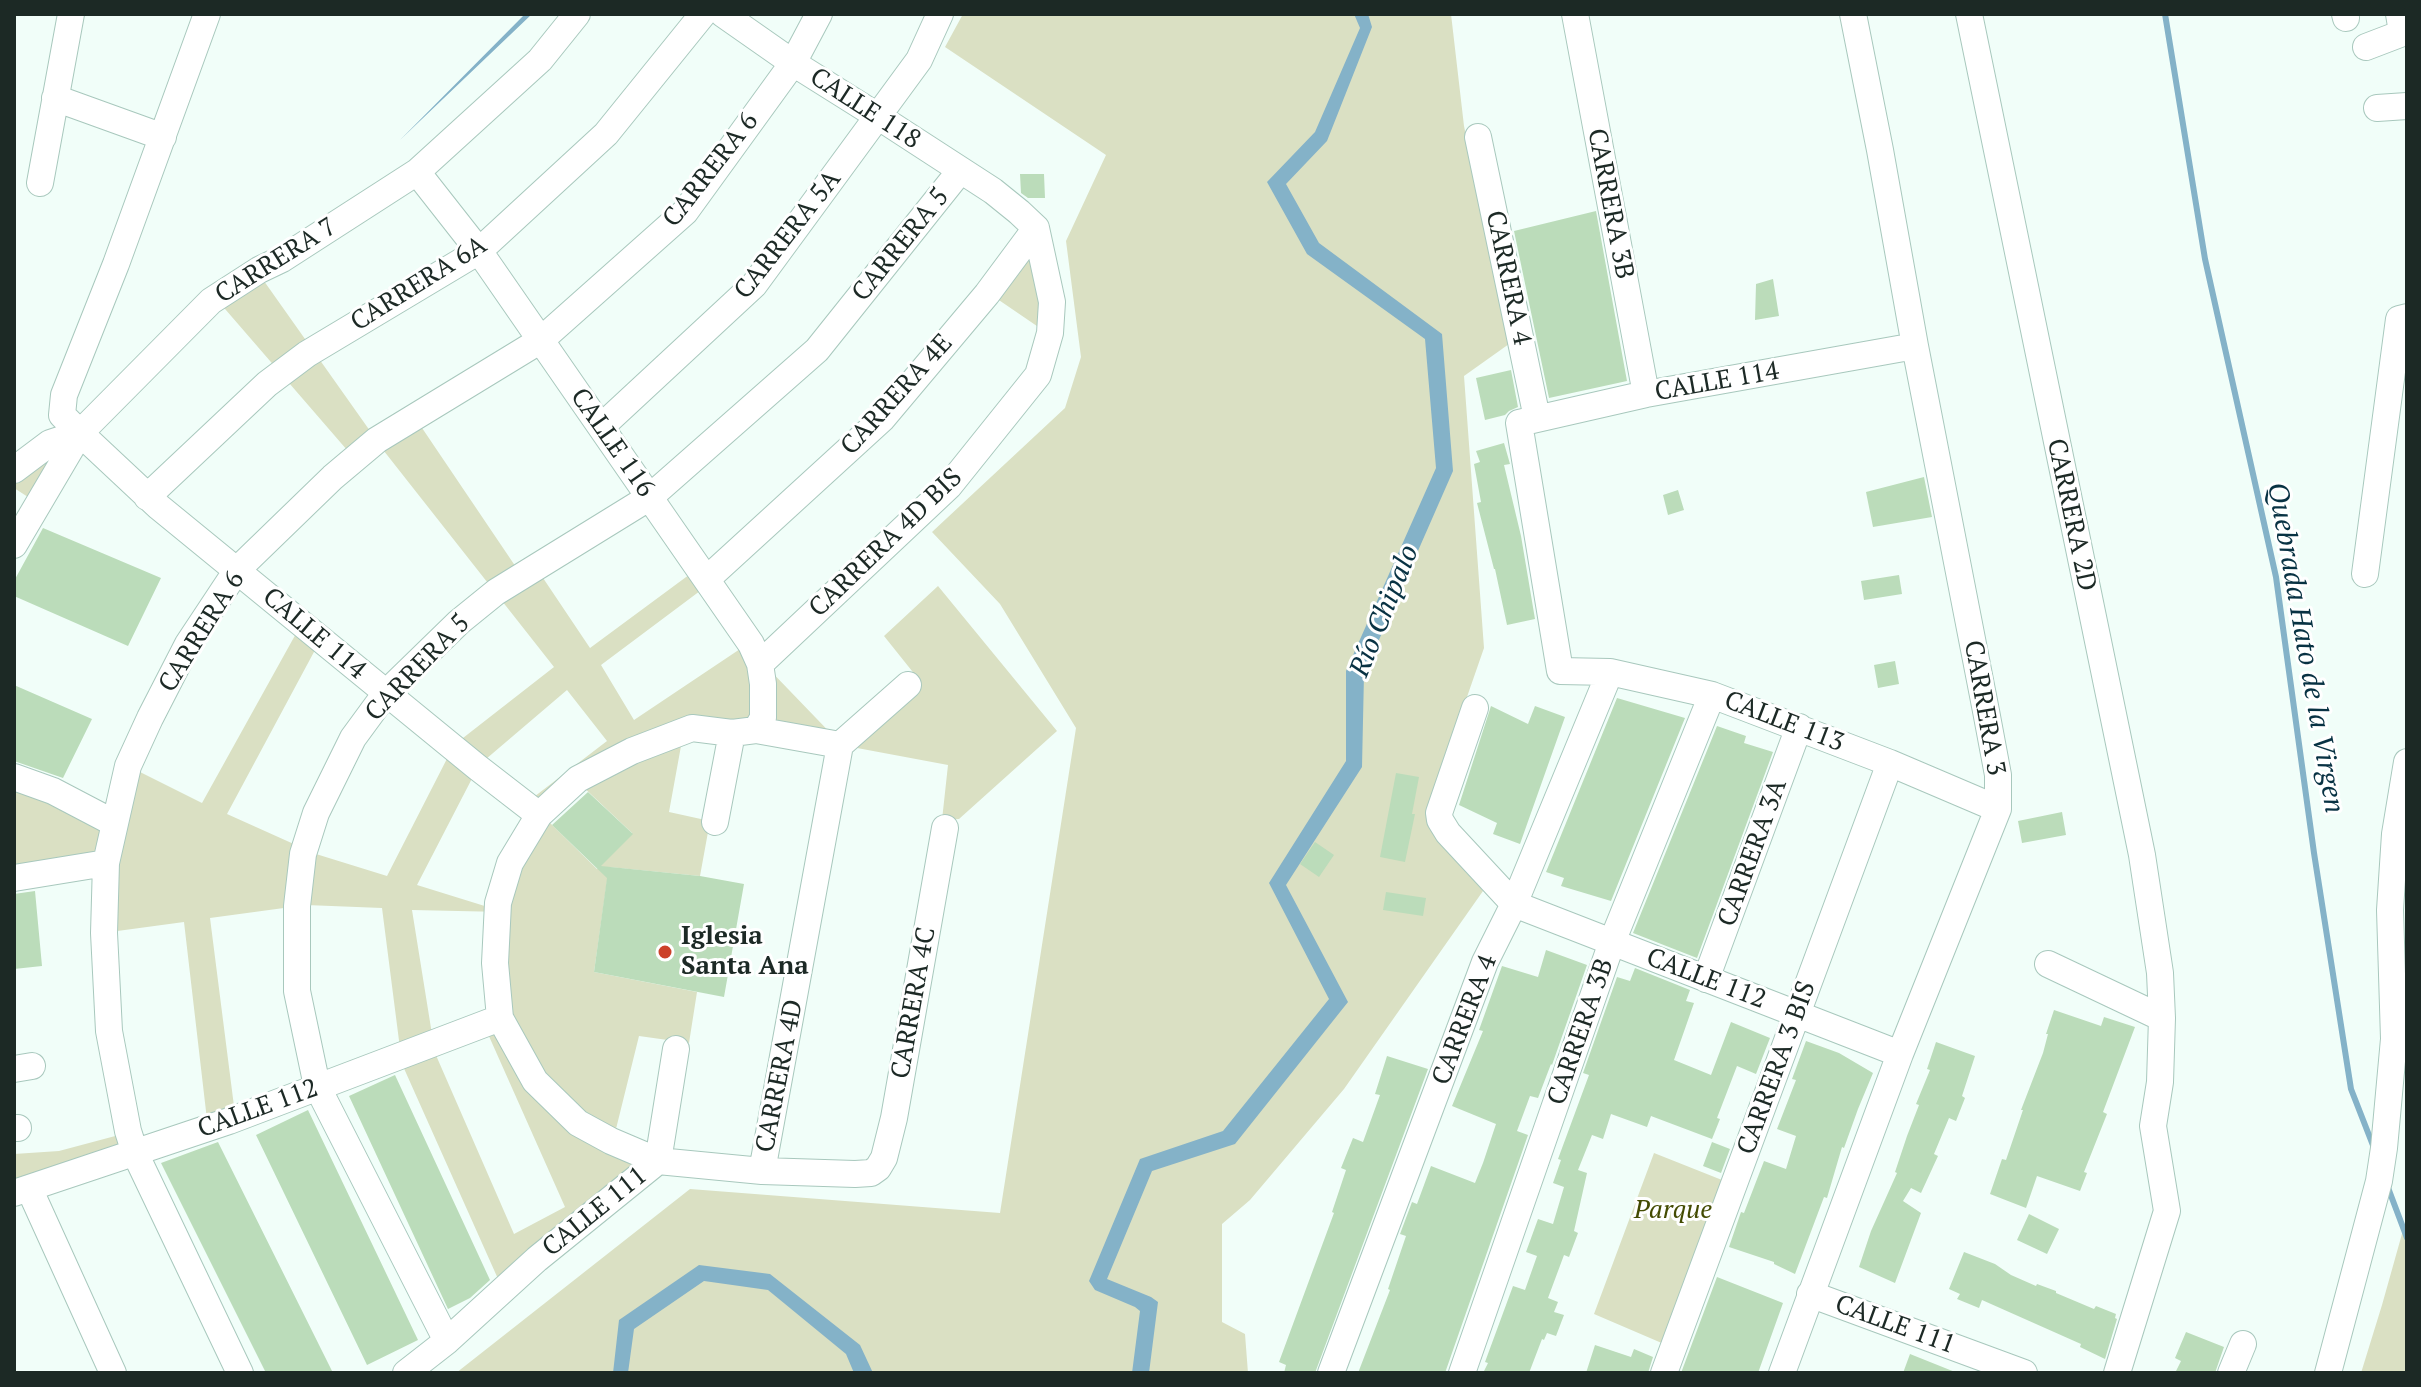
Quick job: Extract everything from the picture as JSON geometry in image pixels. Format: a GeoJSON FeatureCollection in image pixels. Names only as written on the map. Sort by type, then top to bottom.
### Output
{"type":"FeatureCollection","features":[{"type":"Feature","properties":{"kind":"street"},"geometry":{"type":"LineString","coordinates":[[40,183],[71,14]]}},
{"type":"Feature","properties":{"kind":"street"},"geometry":{"type":"LineString","coordinates":[[55,98],[163,137],[207,14]]}},
{"type":"Feature","properties":{"kind":"street","name":"CARRERA 7"},"geometry":{"type":"LineString","coordinates":[[14,545],[22,509],[80,433],[211,301],[417,172],[540,60],[577,14]]}},
{"type":"Feature","properties":{"kind":"street","name":"CARRERA 6A"},"geometry":{"type":"LineString","coordinates":[[147,497],[267,384],[307,354],[479,251],[606,134],[703,14]]}},
{"type":"Feature","properties":{"kind":"street","name":"CALLE 118"},"geometry":{"type":"LineString","coordinates":[[723,14],[793,63],[993,191],[1036,228]]}},
{"type":"Feature","properties":{"kind":"street","name":"CARRERA 6"},"geometry":{"type":"LineString","coordinates":[[240,1373],[135,1153],[109,1031],[104,933],[106,863],[128,766],[188,644],[237,570],[333,477],[377,440],[541,340],[685,212],[793,63],[819,14]]}},
{"type":"Feature","properties":{"kind":"street","name":"CARRERA 5A"},"geometry":{"type":"LineString","coordinates":[[601,427],[754,285],[919,60],[940,14]]}},
{"type":"Feature","properties":{"kind":"street","name":"CARRERA 3B"},"geometry":{"type":"LineString","coordinates":[[1575,14],[1646,394]]}},
{"type":"Feature","properties":{"kind":"street","name":"CARRERA 3"},"geometry":{"type":"LineString","coordinates":[[1782,1373],[1900,1054],[1998,809],[1996,762],[1853,14]]}},
{"type":"Feature","properties":{"kind":"street","name":"CARRERA 2D"},"geometry":{"type":"LineString","coordinates":[[1969,14],[2142,855],[2160,973],[2160,1082],[2153,1126],[2167,1211],[2117,1373]]}},
{"type":"Feature","properties":{"kind":"street"},"geometry":{"type":"LineString","coordinates":[[2366,47],[2402,32],[2399,14]]}},
{"type":"Feature","properties":{"kind":"street"},"geometry":{"type":"LineString","coordinates":[[2377,108],[2407,106]]}},
{"type":"Feature","properties":{"kind":"street","name":"CALLE 114"},"geometry":{"type":"LineString","coordinates":[[163,137],[64,395],[62,415],[147,497],[539,815]]}},
{"type":"Feature","properties":{"kind":"street","name":"CARRERA 4"},"geometry":{"type":"LineString","coordinates":[[1478,137],[1528,420],[1560,671]]}},
{"type":"Feature","properties":{"kind":"street","name":"CARRERA 5"},"geometry":{"type":"LineString","coordinates":[[447,1341],[317,1086],[297,991],[297,906],[303,854],[316,813],[353,738],[386,693],[459,622],[496,592],[650,497],[817,350],[960,171]]}},
{"type":"Feature","properties":{"kind":"street","name":"CALLE 116"},"geometry":{"type":"LineString","coordinates":[[417,172],[479,251],[751,644],[760,664],[763,718],[744,732],[715,822]]}},
{"type":"Feature","properties":{"kind":"street","name":"CARRERA 4D BIS"},"geometry":{"type":"LineString","coordinates":[[760,664],[949,486],[1038,375],[1050,333],[1052,302],[1036,228]]}},
{"type":"Feature","properties":{"kind":"street","name":"CARRERA 4E"},"geometry":{"type":"LineString","coordinates":[[707,579],[882,419],[987,294],[1036,228]]}},
{"type":"Feature","properties":{"kind":"street"},"geometry":{"type":"LineString","coordinates":[[2365,574],[2399,319],[2407,317]]}},
{"type":"Feature","properties":{"kind":"street","name":"CALLE 114"},"geometry":{"type":"LineString","coordinates":[[1528,420],[1646,394],[1915,346]]}},
{"type":"Feature","properties":{"kind":"street"},"geometry":{"type":"LineString","coordinates":[[14,470],[50,443],[80,433]]}},
{"type":"Feature","properties":{"kind":"street","name":"CALLE 113"},"geometry":{"type":"LineString","coordinates":[[1560,671],[1610,672],[1712,695],[1890,763],[1998,809]]}},
{"type":"Feature","properties":{"kind":"street","name":"CARRERA 4"},"geometry":{"type":"LineString","coordinates":[[1331,1373],[1485,962],[1514,904],[1610,672]]}},
{"type":"Feature","properties":{"kind":"street"},"geometry":{"type":"LineString","coordinates":[[676,1049],[658,1161],[578,1123],[535,1081],[500,1018],[495,963],[498,903],[510,863],[539,815],[578,779],[632,751],[692,728],[840,745],[908,685]]}},
{"type":"Feature","properties":{"kind":"street","name":"CARRERA 3B"},"geometry":{"type":"LineString","coordinates":[[1462,1373],[1612,942],[1712,695]]}},
{"type":"Feature","properties":{"kind":"street","name":"CALLE 112"},"geometry":{"type":"LineString","coordinates":[[1475,708],[1439,813],[1448,833],[1514,904],[1900,1054]]}},
{"type":"Feature","properties":{"kind":"street","name":"CARRERA 3A"},"geometry":{"type":"LineString","coordinates":[[1706,979],[1799,727]]}},
{"type":"Feature","properties":{"kind":"street","name":"CARRERA 4D"},"geometry":{"type":"LineString","coordinates":[[762,1171],[840,745]]}},
{"type":"Feature","properties":{"kind":"street"},"geometry":{"type":"LineString","coordinates":[[2328,1373],[2379,1181],[2384,1148],[2394,1039],[2390,910],[2395,834],[2407,762]]}},
{"type":"Feature","properties":{"kind":"street","name":"CARRERA 3 BIS"},"geometry":{"type":"LineString","coordinates":[[1664,1373],[1890,763]]}},
{"type":"Feature","properties":{"kind":"street"},"geometry":{"type":"LineString","coordinates":[[14,777],[53,791],[114,823]]}},
{"type":"Feature","properties":{"kind":"street","name":"CARRERA 4C"},"geometry":{"type":"LineString","coordinates":[[871,1173],[884,1158],[894,1118],[945,828]]}},
{"type":"Feature","properties":{"kind":"street"},"geometry":{"type":"LineString","coordinates":[[14,878],[106,863]]}},
{"type":"Feature","properties":{"kind":"street"},"geometry":{"type":"LineString","coordinates":[[2048,964],[2162,1018]]}},
{"type":"Feature","properties":{"kind":"street","name":"CALLE 112"},"geometry":{"type":"LineString","coordinates":[[21,1190],[229,1121],[500,1018]]}},
{"type":"Feature","properties":{"kind":"street","name":"CALLE 111"},"geometry":{"type":"LineString","coordinates":[[406,1373],[447,1341],[537,1259],[658,1161],[762,1171],[871,1173]]}},
{"type":"Feature","properties":{"kind":"street"},"geometry":{"type":"LineString","coordinates":[[21,1190],[113,1373]]}},
{"type":"Feature","properties":{"kind":"street","name":"CALLE 111"},"geometry":{"type":"LineString","coordinates":[[1810,1294],[2024,1373]]}},
{"type":"Feature","properties":{"kind":"street"},"geometry":{"type":"LineString","coordinates":[[2231,1373],[2243,1344]]}},
{"type":"Feature","properties":{"kind":"green space"},"geometry":{"type":"Polygon","coordinates":[[[963,14],[1451,14],[1464,126],[1509,344],[1464,376],[1484,648],[1427,812],[1483,891],[1344,1089],[1250,1200],[1222,1224],[1222,1322],[1245,1334],[1248,1373],[456,1373],[690,1189],[1000,1213],[1076,728],[1000,604],[932,532],[1065,408],[1081,357],[1066,241],[1106,155],[945,47],[963,14]]]}},
{"type":"Feature","properties":{"kind":"green space"},"geometry":{"type":"Polygon","coordinates":[[[1034,241],[1053,337],[990,294],[1034,241]]]}},
{"type":"Feature","properties":{"kind":"green space"},"geometry":{"type":"Polygon","coordinates":[[[259,274],[380,445],[418,422],[524,579],[539,572],[590,648],[701,566],[712,582],[601,665],[634,720],[752,641],[763,663],[842,745],[920,681],[884,636],[938,586],[1057,731],[959,819],[942,820],[948,765],[841,745],[683,735],[669,812],[710,821],[700,876],[609,867],[594,972],[697,992],[689,1043],[639,1036],[614,1137],[667,1164],[507,1299],[402,1064],[382,908],[306,905],[210,918],[236,1122],[209,1137],[184,922],[110,932],[109,871],[14,886],[14,782],[118,813],[132,768],[202,803],[303,621],[322,637],[227,814],[316,854],[387,876],[454,745],[554,667],[380,446],[360,465],[219,302],[259,274]],[[567,690],[479,765],[417,885],[504,912],[526,803],[607,741],[567,690]],[[580,784],[544,817],[597,869],[632,833],[580,784]],[[412,910],[435,1053],[514,1234],[565,1207],[488,1034],[504,912],[412,910]]]}},
{"type":"Feature","properties":{"kind":"green space"},"geometry":{"type":"Polygon","coordinates":[[[54,455],[28,497],[14,488],[14,484],[54,455]]]}},
{"type":"Feature","properties":{"kind":"green space"},"geometry":{"type":"Polygon","coordinates":[[[134,1131],[139,1157],[14,1187],[14,1154],[59,1151],[134,1131]]]}},
{"type":"Feature","properties":{"kind":"green space","name":"Parque"},"geometry":{"type":"Polygon","coordinates":[[[1654,1153],[1727,1182],[1664,1344],[1594,1314],[1654,1153]]]}},
{"type":"Feature","properties":{"kind":"green space"},"geometry":{"type":"Polygon","coordinates":[[[2407,1216],[2407,1373],[2361,1373],[2382,1305],[2407,1216]]]}},
{"type":"Feature","properties":{"kind":"water"},"geometry":{"type":"Polygon","coordinates":[[[525,14],[532,14],[400,140],[525,14]]]}},
{"type":"Feature","properties":{"kind":"water","name":"Río Chipalo"},"geometry":{"type":"Polygon","coordinates":[[[1354,14],[1368,14],[1372,27],[1327,141],[1286,184],[1319,243],[1442,334],[1453,471],[1364,674],[1362,767],[1286,885],[1348,1002],[1235,1144],[1152,1171],[1107,1279],[1158,1302],[1149,1373],[1132,1373],[1140,1311],[1095,1290],[1089,1281],[1140,1159],[1223,1131],[1329,999],[1269,883],[1346,761],[1346,671],[1436,468],[1425,339],[1307,254],[1267,182],[1315,132],[1360,28],[1354,14]]]}},
{"type":"Feature","properties":{"kind":"water"},"geometry":{"type":"Polygon","coordinates":[[[699,1265],[770,1274],[860,1345],[873,1373],[854,1373],[846,1354],[768,1290],[704,1281],[634,1329],[628,1373],[613,1373],[619,1320],[699,1265]]]}},
{"type":"Feature","properties":{"kind":"building"},"geometry":{"type":"Polygon","coordinates":[[[1020,174],[1044,174],[1045,198],[1028,198],[1021,193],[1020,174]]]}},
{"type":"Feature","properties":{"kind":"building"},"geometry":{"type":"Polygon","coordinates":[[[1596,211],[1627,381],[1549,398],[1514,231],[1596,211]]]}},
{"type":"Feature","properties":{"kind":"building"},"geometry":{"type":"Polygon","coordinates":[[[1773,279],[1779,316],[1755,320],[1756,284],[1773,279]]]}},
{"type":"Feature","properties":{"kind":"building"},"geometry":{"type":"Polygon","coordinates":[[[1511,370],[1518,407],[1505,415],[1485,420],[1476,378],[1511,370]]]}},
{"type":"Feature","properties":{"kind":"building"},"geometry":{"type":"Polygon","coordinates":[[[1504,443],[1510,464],[1504,465],[1521,536],[1535,619],[1507,625],[1477,503],[1481,502],[1474,464],[1480,462],[1476,451],[1504,443]]]}},
{"type":"Feature","properties":{"kind":"building"},"geometry":{"type":"Polygon","coordinates":[[[1924,477],[1932,517],[1873,527],[1866,492],[1924,477]]]}},
{"type":"Feature","properties":{"kind":"building"},"geometry":{"type":"Polygon","coordinates":[[[1678,490],[1684,510],[1668,515],[1663,495],[1678,490]]]}},
{"type":"Feature","properties":{"kind":"building"},"geometry":{"type":"Polygon","coordinates":[[[43,528],[161,578],[128,646],[14,596],[14,581],[43,528]]]}},
{"type":"Feature","properties":{"kind":"building"},"geometry":{"type":"Polygon","coordinates":[[[1899,575],[1902,594],[1864,600],[1861,581],[1899,575]]]}},
{"type":"Feature","properties":{"kind":"building"},"geometry":{"type":"Polygon","coordinates":[[[1895,661],[1899,684],[1878,688],[1874,665],[1895,661]]]}},
{"type":"Feature","properties":{"kind":"building"},"geometry":{"type":"Polygon","coordinates":[[[14,685],[92,719],[63,778],[14,761],[14,685]]]}},
{"type":"Feature","properties":{"kind":"building"},"geometry":{"type":"Polygon","coordinates":[[[1617,698],[1685,718],[1611,901],[1561,886],[1564,878],[1546,872],[1617,698]]]}},
{"type":"Feature","properties":{"kind":"building"},"geometry":{"type":"Polygon","coordinates":[[[1491,706],[1528,724],[1535,706],[1565,717],[1520,844],[1493,834],[1497,823],[1459,805],[1491,706]]]}},
{"type":"Feature","properties":{"kind":"building"},"geometry":{"type":"Polygon","coordinates":[[[1717,726],[1746,736],[1744,743],[1773,752],[1697,958],[1633,933],[1717,726]]]}},
{"type":"Feature","properties":{"kind":"building"},"geometry":{"type":"Polygon","coordinates":[[[1396,773],[1419,777],[1405,862],[1380,857],[1396,773]]]}},
{"type":"Feature","properties":{"kind":"building","name":"Iglesia Santa Ana"},"geometry":{"type":"Polygon","coordinates":[[[588,792],[633,834],[601,866],[700,876],[744,884],[724,997],[594,972],[607,878],[552,825],[588,792]]]}},
{"type":"Feature","properties":{"kind":"building"},"geometry":{"type":"Polygon","coordinates":[[[2062,812],[2066,835],[2022,843],[2018,821],[2062,812]]]}},
{"type":"Feature","properties":{"kind":"building"},"geometry":{"type":"Polygon","coordinates":[[[1315,842],[1334,855],[1319,877],[1300,864],[1315,842]]]}},
{"type":"Feature","properties":{"kind":"building"},"geometry":{"type":"Polygon","coordinates":[[[35,891],[42,966],[14,969],[14,894],[35,891]]]}},
{"type":"Feature","properties":{"kind":"building"},"geometry":{"type":"Polygon","coordinates":[[[1386,892],[1426,898],[1423,916],[1383,910],[1386,892]]]}},
{"type":"Feature","properties":{"kind":"building"},"geometry":{"type":"Polygon","coordinates":[[[1546,950],[1587,965],[1552,1065],[1538,1098],[1530,1096],[1517,1131],[1528,1135],[1445,1373],[1358,1373],[1390,1290],[1406,1236],[1400,1234],[1412,1202],[1417,1204],[1431,1166],[1475,1183],[1483,1163],[1496,1124],[1452,1106],[1483,1031],[1479,1030],[1502,966],[1538,977],[1546,950]]]}},
{"type":"Feature","properties":{"kind":"building"},"geometry":{"type":"Polygon","coordinates":[[[1635,968],[1690,990],[1686,1001],[1694,1003],[1674,1060],[1711,1075],[1731,1022],[1770,1038],[1756,1074],[1737,1066],[1712,1139],[1651,1116],[1647,1127],[1611,1114],[1603,1139],[1592,1135],[1578,1170],[1587,1173],[1574,1231],[1578,1233],[1569,1257],[1564,1255],[1548,1298],[1558,1302],[1554,1312],[1564,1315],[1556,1336],[1547,1333],[1542,1339],[1529,1373],[1483,1373],[1513,1286],[1525,1290],[1537,1256],[1526,1252],[1538,1219],[1553,1224],[1564,1187],[1553,1183],[1561,1160],[1558,1159],[1589,1075],[1583,1073],[1617,977],[1630,981],[1635,968]]]}},
{"type":"Feature","properties":{"kind":"building"},"geometry":{"type":"Polygon","coordinates":[[[2054,1010],[2101,1026],[2104,1017],[2135,1027],[2103,1112],[2107,1114],[2084,1172],[2087,1173],[2080,1191],[2037,1176],[2026,1208],[1990,1194],[2002,1159],[2006,1160],[2043,1053],[2054,1010]]]}},
{"type":"Feature","properties":{"kind":"building"},"geometry":{"type":"Polygon","coordinates":[[[1806,1041],[1839,1053],[1873,1073],[1795,1274],[1774,1262],[1729,1247],[1764,1161],[1786,1169],[1796,1136],[1777,1129],[1796,1080],[1792,1079],[1806,1041]]]}},
{"type":"Feature","properties":{"kind":"building"},"geometry":{"type":"Polygon","coordinates":[[[1936,1042],[1975,1056],[1956,1121],[1949,1118],[1934,1154],[1938,1156],[1921,1193],[1911,1188],[1903,1201],[1921,1213],[1895,1283],[1859,1267],[1897,1173],[1936,1042]]]}},
{"type":"Feature","properties":{"kind":"building"},"geometry":{"type":"Polygon","coordinates":[[[1387,1056],[1428,1069],[1315,1373],[1284,1373],[1286,1365],[1279,1362],[1334,1213],[1346,1170],[1341,1168],[1353,1138],[1363,1142],[1380,1095],[1375,1094],[1387,1056]]]}},
{"type":"Feature","properties":{"kind":"building"},"geometry":{"type":"Polygon","coordinates":[[[395,1075],[490,1280],[470,1298],[448,1309],[349,1096],[395,1075]]]}},
{"type":"Feature","properties":{"kind":"building"},"geometry":{"type":"Polygon","coordinates":[[[308,1110],[418,1340],[367,1365],[256,1135],[308,1110]]]}},
{"type":"Feature","properties":{"kind":"building"},"geometry":{"type":"Polygon","coordinates":[[[218,1142],[333,1373],[266,1373],[161,1163],[218,1142]]]}},
{"type":"Feature","properties":{"kind":"building"},"geometry":{"type":"Polygon","coordinates":[[[1712,1142],[1730,1149],[1721,1173],[1703,1166],[1712,1142]]]}},
{"type":"Feature","properties":{"kind":"building"},"geometry":{"type":"Polygon","coordinates":[[[2029,1214],[2059,1229],[2047,1254],[2017,1240],[2029,1214]]]}},
{"type":"Feature","properties":{"kind":"building"},"geometry":{"type":"Polygon","coordinates":[[[1964,1252],[2036,1286],[2056,1291],[2094,1309],[2096,1306],[2116,1314],[2105,1359],[2080,1347],[2081,1344],[1982,1300],[1979,1308],[1957,1299],[1960,1294],[1949,1289],[1964,1252]]]}},
{"type":"Feature","properties":{"kind":"building"},"geometry":{"type":"Polygon","coordinates":[[[1717,1277],[1783,1303],[1758,1373],[1681,1373],[1717,1277]]]}},
{"type":"Feature","properties":{"kind":"building"},"geometry":{"type":"Polygon","coordinates":[[[2186,1332],[2224,1347],[2215,1373],[2175,1373],[2181,1361],[2175,1358],[2186,1332]]]}},
{"type":"Feature","properties":{"kind":"building"},"geometry":{"type":"Polygon","coordinates":[[[1595,1345],[1631,1357],[1634,1349],[1653,1357],[1648,1373],[1586,1373],[1595,1345]]]}},
{"type":"Feature","properties":{"kind":"building"},"geometry":{"type":"Polygon","coordinates":[[[1910,1354],[1955,1372],[1903,1373],[1910,1354]]]}},
{"type":"Feature","properties":{"kind":"waterway","name":"Quebrada Hato de la Virgen"},"geometry":{"type":"LineString","coordinates":[[2165,14],[2205,259],[2276,577],[2314,853],[2351,1089],[2374,1148]]}},
{"type":"Feature","properties":{"kind":"waterway","name":"Quebrada Hato de la Virgen"},"geometry":{"type":"LineString","coordinates":[[2387,1185],[2407,1238]]}},
{"type":"Feature","properties":{"kind":"place","name":"Iglesia Santa Ana"},"geometry":{"type":"Point","coordinates":[665,952]}}]}
